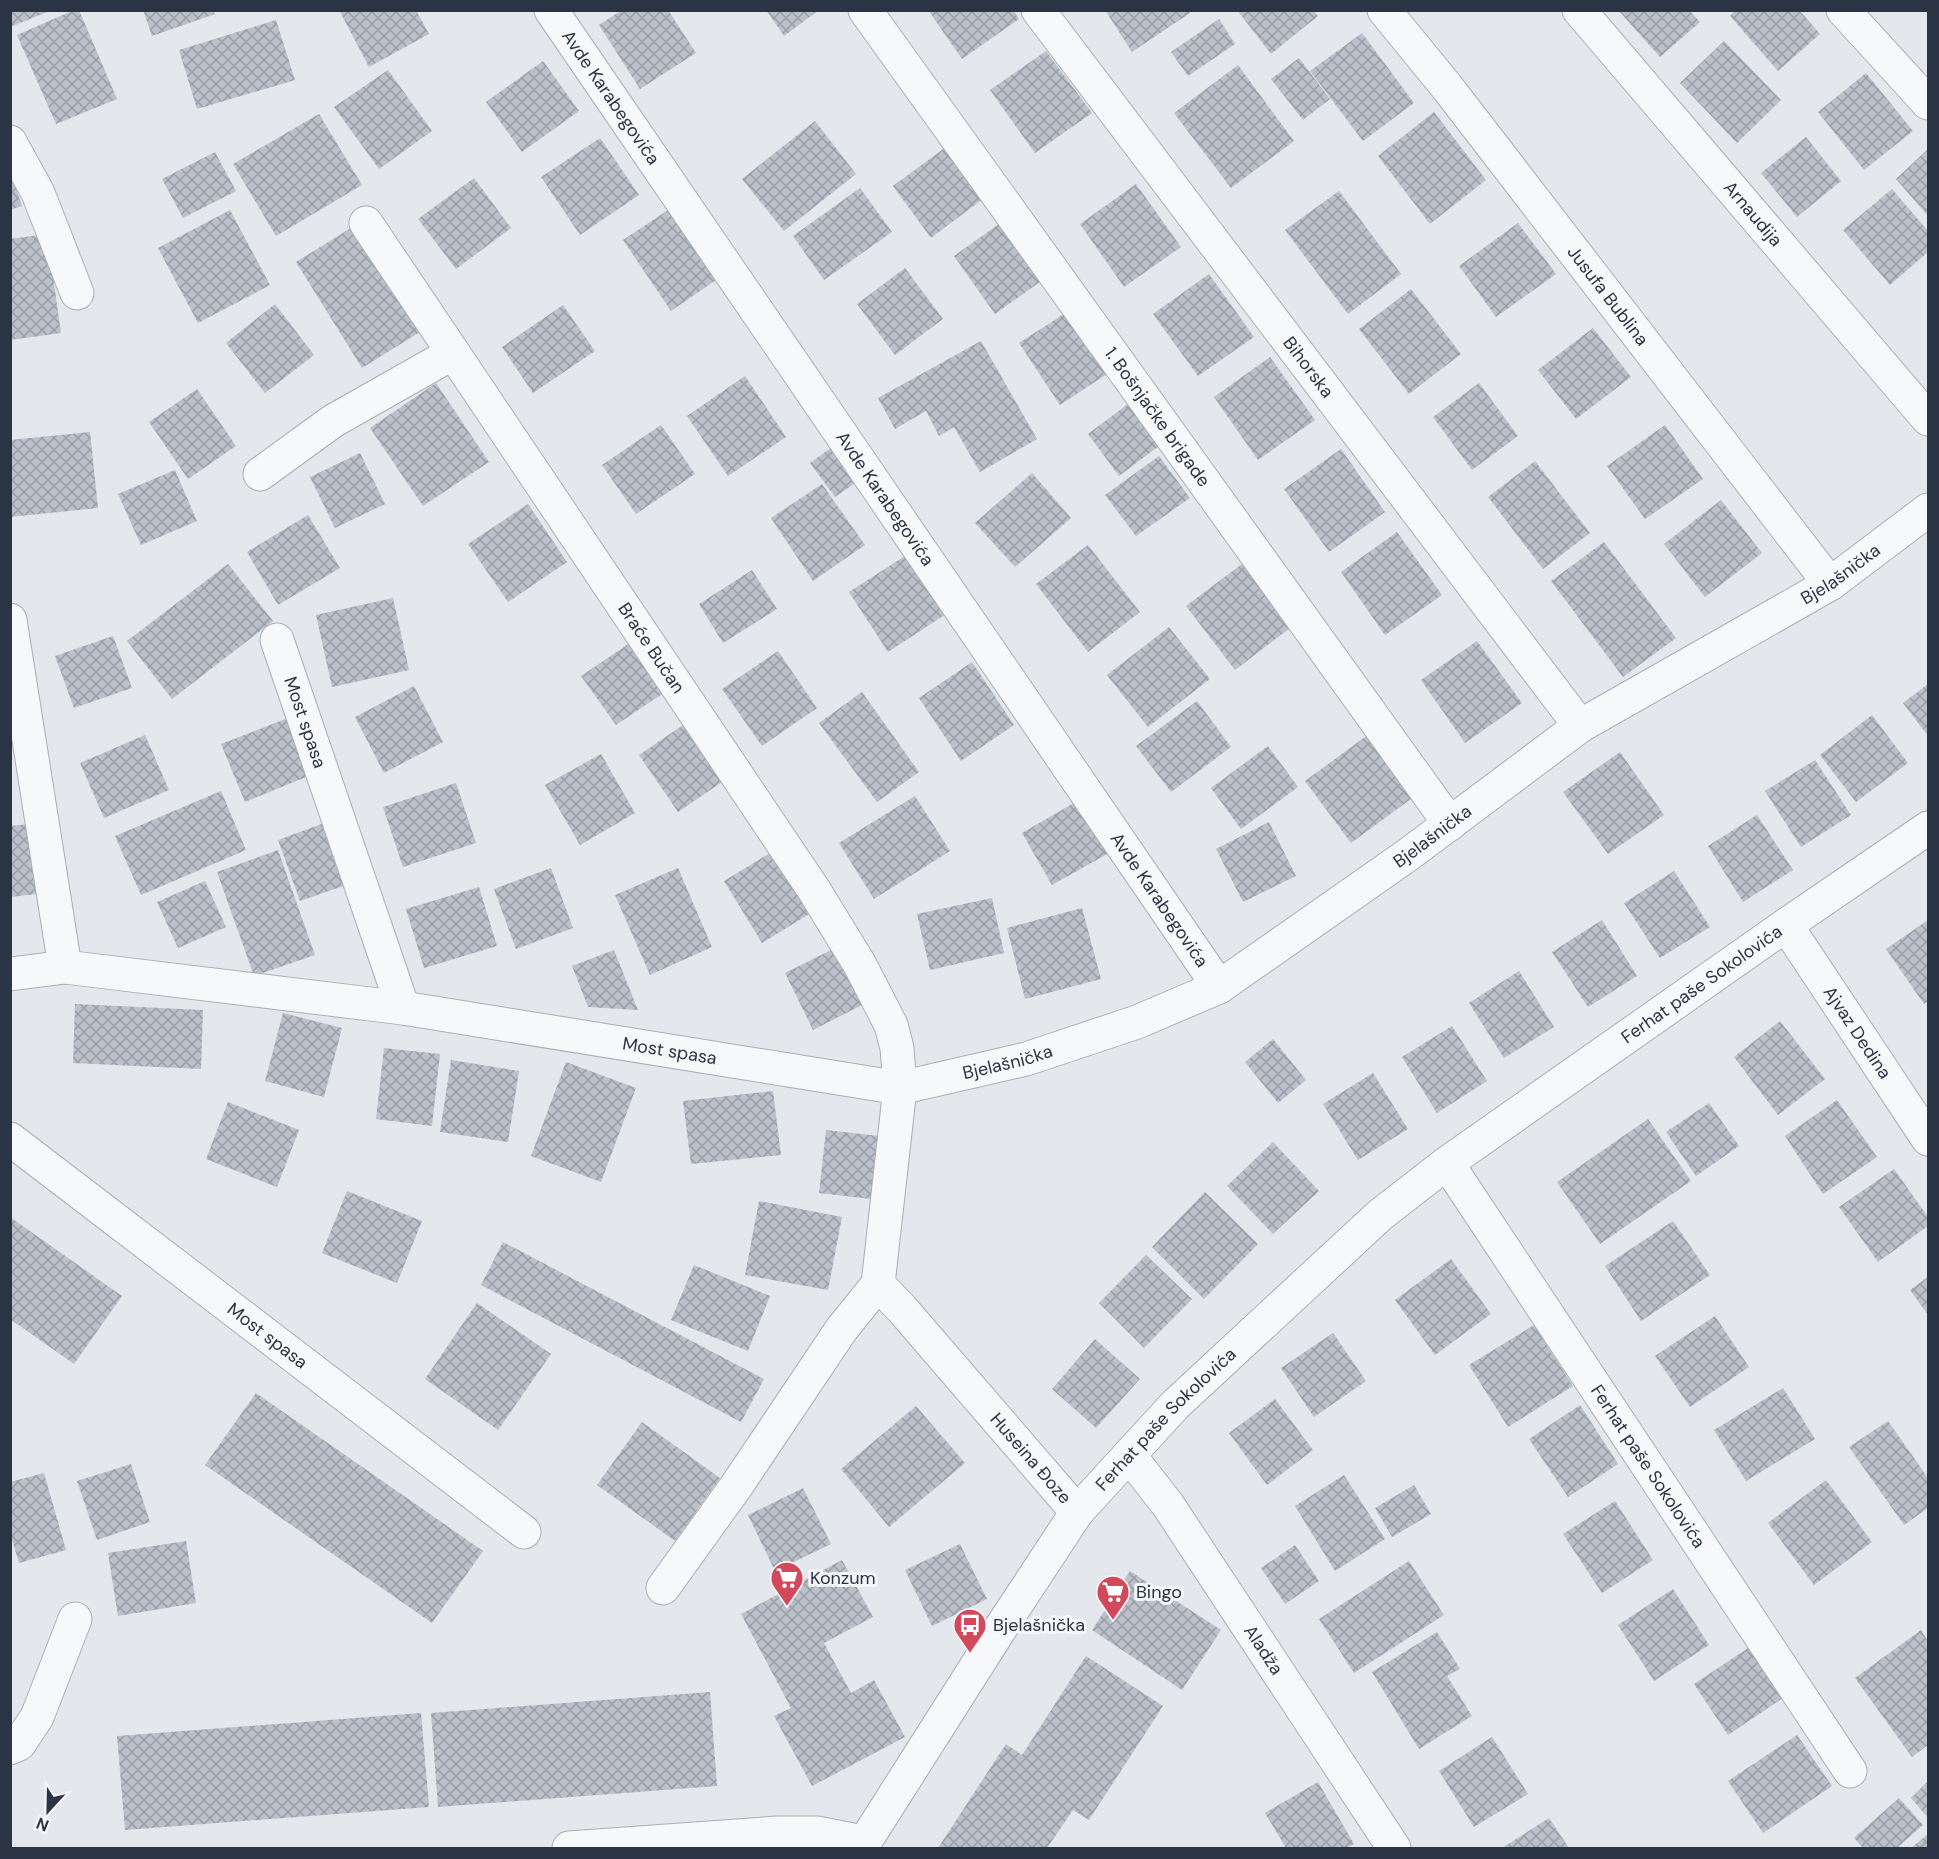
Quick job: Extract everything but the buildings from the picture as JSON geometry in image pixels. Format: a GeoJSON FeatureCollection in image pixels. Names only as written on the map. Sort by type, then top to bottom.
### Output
{"type":"FeatureCollection","features":[{"type":"Feature","properties":{"kind":"street","name":"Avde Karabegovića"},"geometry":{"type":"LineString","coordinates":[[551,10],[1219,987]]}},
{"type":"Feature","properties":{"kind":"street","name":"1. Bošnjačke brigade"},"geometry":{"type":"LineString","coordinates":[[865,10],[1450,824]]}},
{"type":"Feature","properties":{"kind":"street","name":"Bihorska"},"geometry":{"type":"LineString","coordinates":[[1038,10],[1580,726]]}},
{"type":"Feature","properties":{"kind":"street","name":"Jusufa Bublina"},"geometry":{"type":"LineString","coordinates":[[1384,10],[1447,87],[1830,584]]}},
{"type":"Feature","properties":{"kind":"street","name":"Arnaudija"},"geometry":{"type":"LineString","coordinates":[[1579,10],[1929,419]]}},
{"type":"Feature","properties":{"kind":"street"},"geometry":{"type":"LineString","coordinates":[[1843,10],[1929,103]]}},
{"type":"Feature","properties":{"kind":"street"},"geometry":{"type":"LineString","coordinates":[[10,142],[38,193],[77,293]]}},
{"type":"Feature","properties":{"kind":"street","name":"Braće Bučan"},"geometry":{"type":"LineString","coordinates":[[366,223],[814,890],[860,965],[891,1025],[897,1048],[900,1088]]}},
{"type":"Feature","properties":{"kind":"street"},"geometry":{"type":"LineString","coordinates":[[261,474],[333,421],[453,353]]}},
{"type":"Feature","properties":{"kind":"street","name":"Bjelašnička"},"geometry":{"type":"LineString","coordinates":[[900,1088],[1026,1059],[1137,1022],[1219,987],[1450,824],[1580,726],[1830,584],[1929,510]]}},
{"type":"Feature","properties":{"kind":"street"},"geometry":{"type":"LineString","coordinates":[[10,620],[65,967]]}},
{"type":"Feature","properties":{"kind":"street","name":"Most spasa"},"geometry":{"type":"LineString","coordinates":[[277,640],[403,1008]]}},
{"type":"Feature","properties":{"kind":"street","name":"Ferhat paše Sokolovića"},"geometry":{"type":"LineString","coordinates":[[1077,1512],[1175,1405],[1380,1215],[1447,1163],[1786,925],[1929,828]]}},
{"type":"Feature","properties":{"kind":"street","name":"Ajvaz Dedina"},"geometry":{"type":"LineString","coordinates":[[1786,925],[1929,1139]]}},
{"type":"Feature","properties":{"kind":"street","name":"Most spasa"},"geometry":{"type":"LineString","coordinates":[[10,974],[65,967],[403,1008],[900,1088]]}},
{"type":"Feature","properties":{"kind":"street"},"geometry":{"type":"LineString","coordinates":[[663,1588],[841,1330],[878,1284],[900,1088]]}},
{"type":"Feature","properties":{"kind":"street","name":"Most spasa"},"geometry":{"type":"LineString","coordinates":[[10,1138],[524,1532]]}},
{"type":"Feature","properties":{"kind":"street","name":"Ferhat paše Sokolovića"},"geometry":{"type":"LineString","coordinates":[[1447,1163],[1850,1772]]}},
{"type":"Feature","properties":{"kind":"street","name":"Huseina Đoze"},"geometry":{"type":"LineString","coordinates":[[569,1848],[777,1833],[817,1833],[862,1845],[1077,1512],[878,1284]]}},
{"type":"Feature","properties":{"kind":"street","name":"Aladža"},"geometry":{"type":"LineString","coordinates":[[1129,1455],[1168,1505],[1394,1848]]}},
{"type":"Feature","properties":{"kind":"street"},"geometry":{"type":"LineString","coordinates":[[10,1748],[19,1744],[37,1717],[75,1619]]}},
{"type":"Feature","properties":{"kind":"place","name":"Konzum"},"geometry":{"type":"Point","coordinates":[787,1607]}},
{"type":"Feature","properties":{"kind":"place","name":"Bingo"},"geometry":{"type":"Point","coordinates":[1113,1621]}},
{"type":"Feature","properties":{"kind":"place","name":"Bjelašnička"},"geometry":{"type":"Point","coordinates":[970,1654]}}]}
